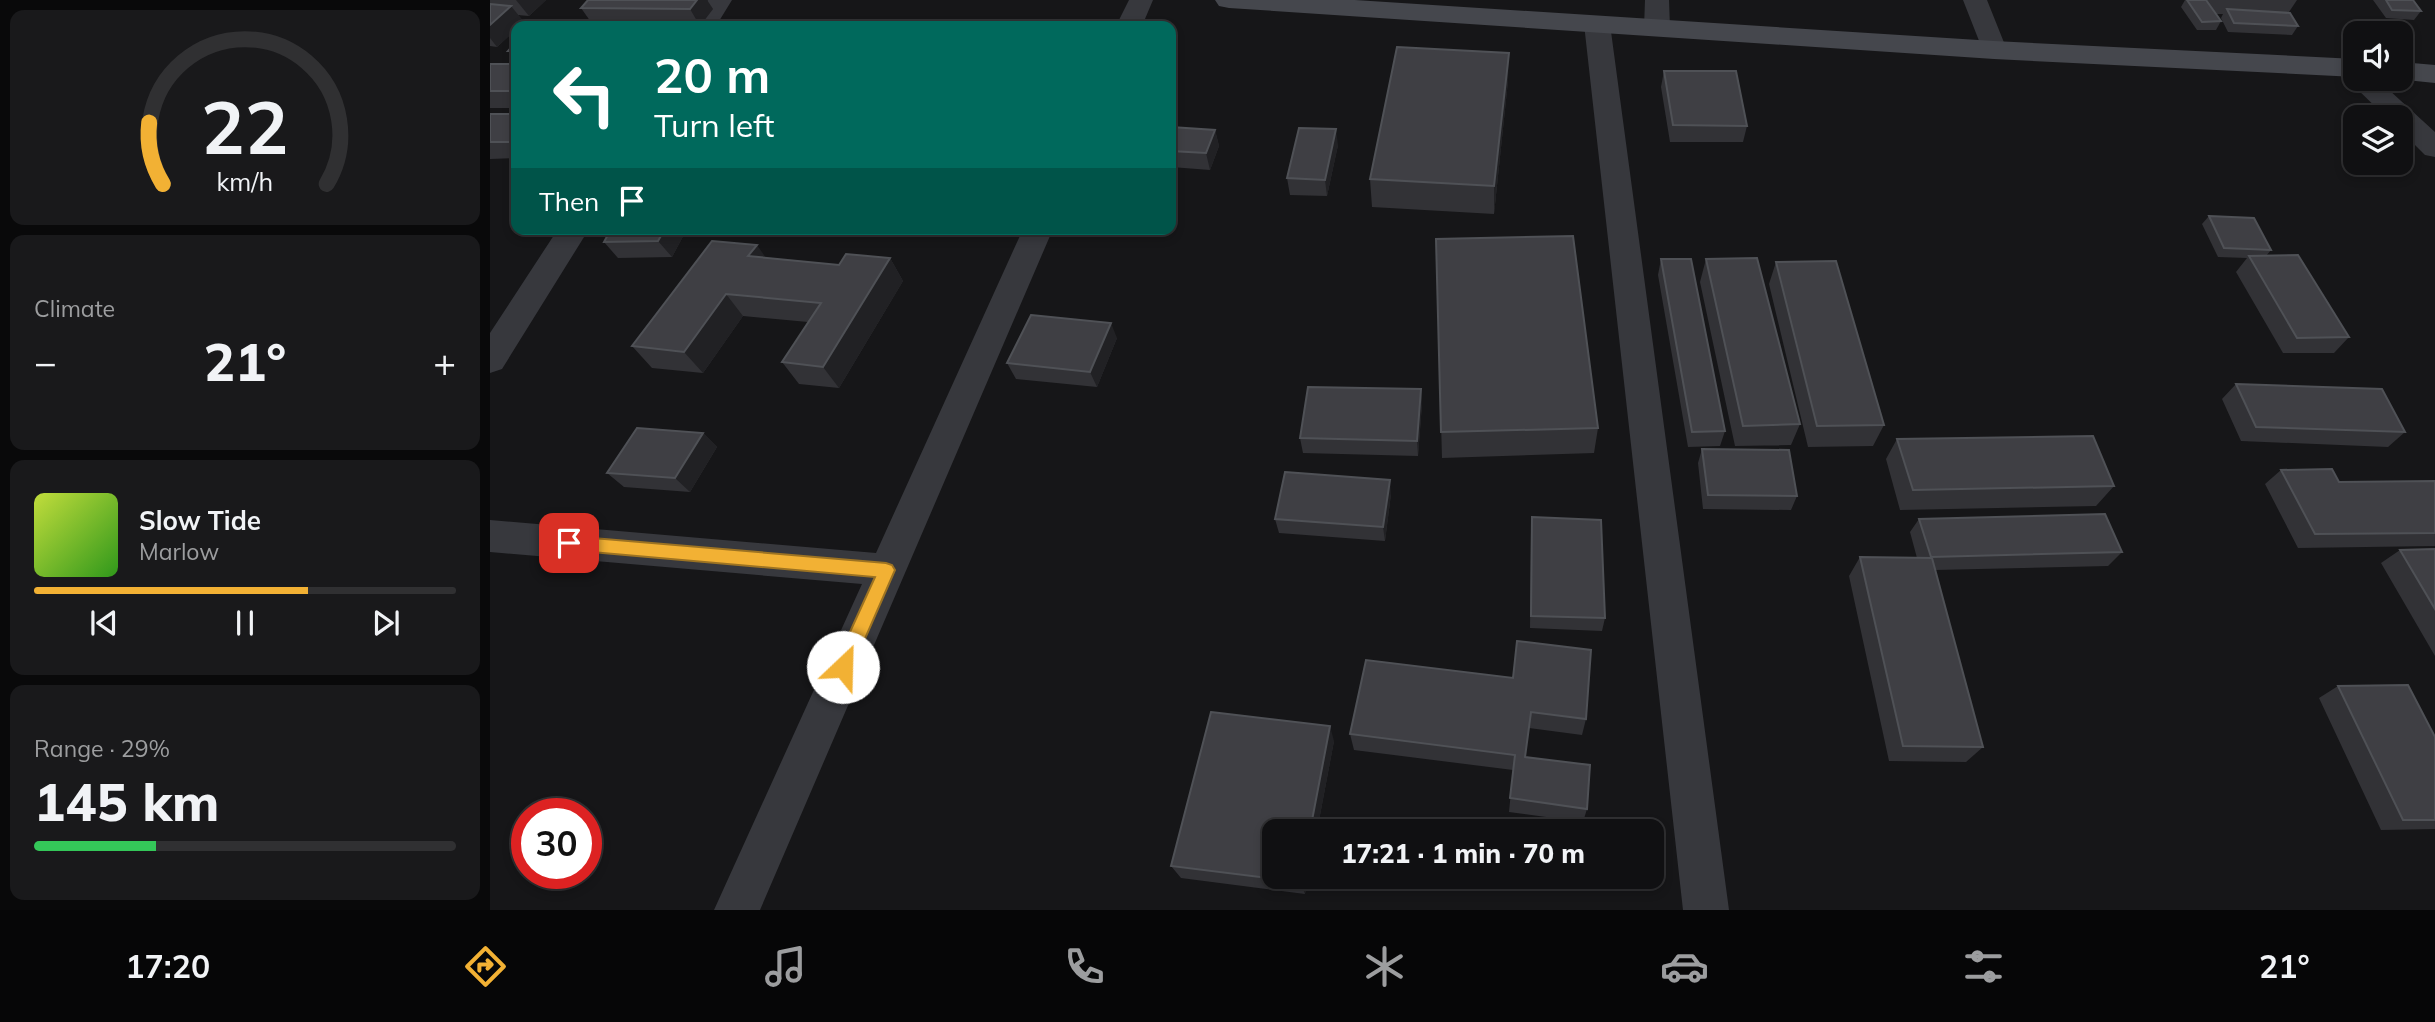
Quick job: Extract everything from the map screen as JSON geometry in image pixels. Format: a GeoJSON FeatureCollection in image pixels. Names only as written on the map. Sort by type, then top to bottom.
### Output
{"type":"FeatureCollection","features":[{"type":"Feature","properties":{"kind":"main road"},"geometry":{"type":"LineString","coordinates":[[1229,0],[2343,71]]}},
{"type":"Feature","properties":{"kind":"main road"},"geometry":{"type":"LineString","coordinates":[[2413,72],[2435,74]]}},
{"type":"Feature","properties":{"kind":"street"},"geometry":{"type":"LineString","coordinates":[[706,21],[720,0]]}},
{"type":"Feature","properties":{"kind":"street"},"geometry":{"type":"LineString","coordinates":[[1131,21],[1140,0]]}},
{"type":"Feature","properties":{"kind":"street"},"geometry":{"type":"LineString","coordinates":[[1657,0],[1657,28]]}},
{"type":"Feature","properties":{"kind":"street"},"geometry":{"type":"LineString","coordinates":[[1975,0],[1994,50]]}},
{"type":"Feature","properties":{"kind":"street"},"geometry":{"type":"LineString","coordinates":[[1597,24],[1706,910]]}},
{"type":"Feature","properties":{"kind":"street"},"geometry":{"type":"LineString","coordinates":[[2376,91],[2435,148]]}},
{"type":"Feature","properties":{"kind":"street"},"geometry":{"type":"LineString","coordinates":[[490,360],[569,235]]}},
{"type":"Feature","properties":{"kind":"street"},"geometry":{"type":"LineString","coordinates":[[737,910],[1035,235]]}},
{"type":"Feature","properties":{"kind":"street"},"geometry":{"type":"LineString","coordinates":[[490,536],[886,570]]}},
{"type":"Feature","properties":{"kind":"building"},"geometry":{"type":"Polygon","coordinates":[[[588,0],[697,0],[690,9],[581,8],[588,0]]]}},
{"type":"Feature","properties":{"kind":"building"},"geometry":{"type":"Polygon","coordinates":[[[2187,0],[2206,0],[2221,21],[2202,22],[2187,0]]]}},
{"type":"Feature","properties":{"kind":"building"},"geometry":{"type":"Polygon","coordinates":[[[2386,0],[2413,0],[2421,11],[2392,10],[2386,0]]]}},
{"type":"Feature","properties":{"kind":"building"},"geometry":{"type":"Polygon","coordinates":[[[490,4],[511,6],[490,25],[490,4]]]}},
{"type":"Feature","properties":{"kind":"building"},"geometry":{"type":"Polygon","coordinates":[[[2227,9],[2290,13],[2298,26],[2234,23],[2227,9]]]}},
{"type":"Feature","properties":{"kind":"building"},"geometry":{"type":"Polygon","coordinates":[[[1397,47],[1509,53],[1494,186],[1370,179],[1397,47]]]}},
{"type":"Feature","properties":{"kind":"building"},"geometry":{"type":"Polygon","coordinates":[[[490,64],[511,64],[511,91],[490,91],[490,64]]]}},
{"type":"Feature","properties":{"kind":"building"},"geometry":{"type":"Polygon","coordinates":[[[1664,71],[1736,71],[1747,126],[1673,125],[1664,71]]]}},
{"type":"Feature","properties":{"kind":"building"},"geometry":{"type":"Polygon","coordinates":[[[490,114],[511,114],[511,142],[490,142],[490,114]]]}},
{"type":"Feature","properties":{"kind":"building"},"geometry":{"type":"Polygon","coordinates":[[[1176,127],[1215,130],[1206,153],[1176,151],[1176,127]]]}},
{"type":"Feature","properties":{"kind":"building"},"geometry":{"type":"Polygon","coordinates":[[[1299,128],[1336,129],[1325,180],[1287,178],[1299,128]]]}},
{"type":"Feature","properties":{"kind":"building"},"geometry":{"type":"Polygon","coordinates":[[[2209,216],[2254,218],[2271,250],[2224,248],[2209,216]]]}},
{"type":"Feature","properties":{"kind":"building"},"geometry":{"type":"Polygon","coordinates":[[[608,235],[662,235],[658,241],[604,242],[608,235]]]}},
{"type":"Feature","properties":{"kind":"building"},"geometry":{"type":"Polygon","coordinates":[[[1573,236],[1598,428],[1441,432],[1436,239],[1573,236]]]}},
{"type":"Feature","properties":{"kind":"building"},"geometry":{"type":"Polygon","coordinates":[[[712,241],[757,245],[748,256],[839,265],[846,254],[890,258],[823,367],[782,362],[821,303],[726,294],[684,352],[632,346],[712,241]]]}},
{"type":"Feature","properties":{"kind":"building"},"geometry":{"type":"Polygon","coordinates":[[[2298,255],[2349,337],[2297,338],[2249,256],[2298,255]]]}},
{"type":"Feature","properties":{"kind":"building"},"geometry":{"type":"Polygon","coordinates":[[[1757,258],[1800,424],[1743,426],[1706,259],[1757,258]]]}},
{"type":"Feature","properties":{"kind":"building"},"geometry":{"type":"Polygon","coordinates":[[[1661,259],[1691,259],[1725,431],[1692,432],[1661,259]]]}},
{"type":"Feature","properties":{"kind":"building"},"geometry":{"type":"Polygon","coordinates":[[[1836,261],[1884,425],[1817,426],[1776,262],[1836,261]]]}},
{"type":"Feature","properties":{"kind":"building"},"geometry":{"type":"Polygon","coordinates":[[[1031,315],[1111,323],[1090,372],[1007,363],[1031,315]]]}},
{"type":"Feature","properties":{"kind":"building"},"geometry":{"type":"Polygon","coordinates":[[[2236,384],[2382,389],[2405,432],[2256,427],[2236,384]]]}},
{"type":"Feature","properties":{"kind":"building"},"geometry":{"type":"Polygon","coordinates":[[[1308,387],[1421,389],[1417,441],[1300,438],[1308,387]]]}},
{"type":"Feature","properties":{"kind":"building"},"geometry":{"type":"Polygon","coordinates":[[[637,428],[703,433],[675,478],[607,473],[637,428]]]}},
{"type":"Feature","properties":{"kind":"building"},"geometry":{"type":"Polygon","coordinates":[[[2093,436],[2114,486],[1913,490],[1897,439],[2093,436]]]}},
{"type":"Feature","properties":{"kind":"building"},"geometry":{"type":"Polygon","coordinates":[[[1702,449],[1789,450],[1797,496],[1708,495],[1702,449]]]}},
{"type":"Feature","properties":{"kind":"building"},"geometry":{"type":"Polygon","coordinates":[[[2332,469],[2339,482],[2435,481],[2435,533],[2315,534],[2281,470],[2332,469]]]}},
{"type":"Feature","properties":{"kind":"building"},"geometry":{"type":"Polygon","coordinates":[[[1285,472],[1390,480],[1383,527],[1275,519],[1285,472]]]}},
{"type":"Feature","properties":{"kind":"building"},"geometry":{"type":"Polygon","coordinates":[[[2105,514],[2122,552],[1931,557],[1919,519],[2105,514]]]}},
{"type":"Feature","properties":{"kind":"building"},"geometry":{"type":"Polygon","coordinates":[[[1532,517],[1601,520],[1605,618],[1531,616],[1532,517]]]}},
{"type":"Feature","properties":{"kind":"building"},"geometry":{"type":"Polygon","coordinates":[[[2435,549],[2435,609],[2400,550],[2435,549]]]}},
{"type":"Feature","properties":{"kind":"building"},"geometry":{"type":"Polygon","coordinates":[[[1860,557],[1932,558],[1983,747],[1903,746],[1860,557]]]}},
{"type":"Feature","properties":{"kind":"building"},"geometry":{"type":"Polygon","coordinates":[[[1517,641],[1591,650],[1586,719],[1531,712],[1525,757],[1590,765],[1587,809],[1510,798],[1515,755],[1350,734],[1366,660],[1513,678],[1517,641]]]}},
{"type":"Feature","properties":{"kind":"building"},"geometry":{"type":"Polygon","coordinates":[[[2408,685],[2435,737],[2435,820],[2403,820],[2338,686],[2408,685]]]}},
{"type":"Feature","properties":{"kind":"building"},"geometry":{"type":"Polygon","coordinates":[[[1211,712],[1330,726],[1312,819],[1262,819],[1262,877],[1171,866],[1211,712]]]}},
{"type":"Feature","properties":{"kind":"route"},"geometry":{"type":"LineString","coordinates":[[569,543],[886,570],[843,667]]}}]}
